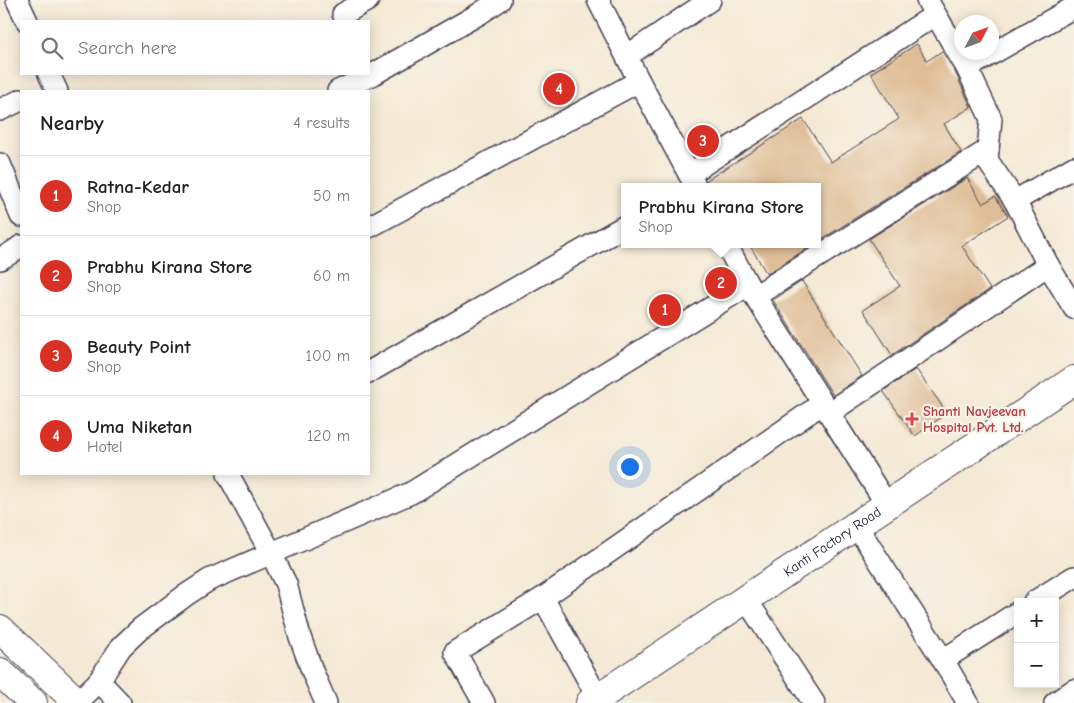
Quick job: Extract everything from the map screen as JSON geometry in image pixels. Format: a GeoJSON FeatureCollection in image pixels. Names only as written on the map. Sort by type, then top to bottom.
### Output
{"type":"FeatureCollection","features":[{"type":"Feature","properties":{"kind":"main road","name":"Kanti Factory Road"},"geometry":{"type":"LineString","coordinates":[[594,700],[1074,380]]}},
{"type":"Feature","properties":{"kind":"main road"},"geometry":{"type":"LineString","coordinates":[[0,629],[78,703]]}},
{"type":"Feature","properties":{"kind":"main road"},"geometry":{"type":"LineString","coordinates":[[0,672],[33,703]]}},
{"type":"Feature","properties":{"kind":"street"},"geometry":{"type":"LineString","coordinates":[[343,14],[368,0]]}},
{"type":"Feature","properties":{"kind":"street"},"geometry":{"type":"LineString","coordinates":[[340,90],[372,75],[480,14],[500,0]]}},
{"type":"Feature","properties":{"kind":"street"},"geometry":{"type":"LineString","coordinates":[[598,0],[693,183],[931,8],[967,68],[991,119],[988,160],[1015,201],[1048,265],[1074,308]]}},
{"type":"Feature","properties":{"kind":"street"},"geometry":{"type":"LineString","coordinates":[[627,56],[710,0]]}},
{"type":"Feature","properties":{"kind":"street"},"geometry":{"type":"LineString","coordinates":[[967,68],[1074,8]]}},
{"type":"Feature","properties":{"kind":"street"},"geometry":{"type":"LineString","coordinates":[[370,226],[639,81]]}},
{"type":"Feature","properties":{"kind":"street"},"geometry":{"type":"LineString","coordinates":[[0,110],[20,100]]}},
{"type":"Feature","properties":{"kind":"street"},"geometry":{"type":"LineString","coordinates":[[78,703],[99,681],[121,647],[140,629],[209,580],[411,493],[988,150]]}},
{"type":"Feature","properties":{"kind":"street"},"geometry":{"type":"LineString","coordinates":[[0,164],[20,214]]}},
{"type":"Feature","properties":{"kind":"street"},"geometry":{"type":"LineString","coordinates":[[1015,201],[1074,166]]}},
{"type":"Feature","properties":{"kind":"street"},"geometry":{"type":"LineString","coordinates":[[370,371],[621,228]]}},
{"type":"Feature","properties":{"kind":"street"},"geometry":{"type":"LineString","coordinates":[[0,259],[20,247]]}},
{"type":"Feature","properties":{"kind":"street"},"geometry":{"type":"LineString","coordinates":[[728,248],[751,290],[887,505]]}},
{"type":"Feature","properties":{"kind":"street"},"geometry":{"type":"LineString","coordinates":[[484,703],[455,652],[543,598],[826,408],[1048,265]]}},
{"type":"Feature","properties":{"kind":"street"},"geometry":{"type":"LineString","coordinates":[[229,475],[286,584],[300,637],[326,703]]}},
{"type":"Feature","properties":{"kind":"street"},"geometry":{"type":"LineString","coordinates":[[856,525],[943,660],[968,703]]}},
{"type":"Feature","properties":{"kind":"street"},"geometry":{"type":"LineString","coordinates":[[1040,598],[1074,576]]}},
{"type":"Feature","properties":{"kind":"street"},"geometry":{"type":"LineString","coordinates":[[543,598],[594,700]]}},
{"type":"Feature","properties":{"kind":"street"},"geometry":{"type":"LineString","coordinates":[[746,599],[814,703]]}},
{"type":"Feature","properties":{"kind":"street"},"geometry":{"type":"LineString","coordinates":[[943,660],[1014,615]]}},
{"type":"Feature","properties":{"kind":"street"},"geometry":{"type":"LineString","coordinates":[[99,681],[120,703]]}},
{"type":"Feature","properties":{"kind":"street"},"geometry":{"type":"LineString","coordinates":[[1056,703],[1074,690]]}},
{"type":"Feature","properties":{"kind":"building"},"geometry":{"type":"Polygon","coordinates":[[[917,44],[927,61],[942,51],[956,74],[971,107],[944,124],[961,152],[821,240],[821,183],[707,183],[707,180],[803,119],[831,162],[899,119],[871,73],[917,44]]]}},
{"type":"Feature","properties":{"kind":"building"},"geometry":{"type":"Polygon","coordinates":[[[967,178],[983,204],[995,196],[1008,216],[962,246],[990,289],[892,355],[863,310],[900,286],[869,239],[967,178]]]}},
{"type":"Feature","properties":{"kind":"building"},"geometry":{"type":"Polygon","coordinates":[[[751,248],[808,248],[767,274],[751,248]]]}},
{"type":"Feature","properties":{"kind":"building"},"geometry":{"type":"Polygon","coordinates":[[[802,281],[862,376],[833,395],[773,300],[802,281]]]}},
{"type":"Feature","properties":{"kind":"building"},"geometry":{"type":"Polygon","coordinates":[[[916,369],[947,413],[915,436],[883,391],[916,369]]]}},
{"type":"Feature","properties":{"kind":"place","name":"Uma Niketan"},"geometry":{"type":"Point","coordinates":[559,89]}},
{"type":"Feature","properties":{"kind":"place","name":"Beauty Point"},"geometry":{"type":"Point","coordinates":[703,141]}},
{"type":"Feature","properties":{"kind":"place","name":"Prabhu Kirana Store"},"geometry":{"type":"Point","coordinates":[721,283]}},
{"type":"Feature","properties":{"kind":"place","name":"Ratna-Kedar"},"geometry":{"type":"Point","coordinates":[665,310]}},
{"type":"Feature","properties":{"kind":"place","name":"Shanti Navjeevan Hospital Pvt. Ltd."},"geometry":{"type":"Point","coordinates":[912,419]}}]}
